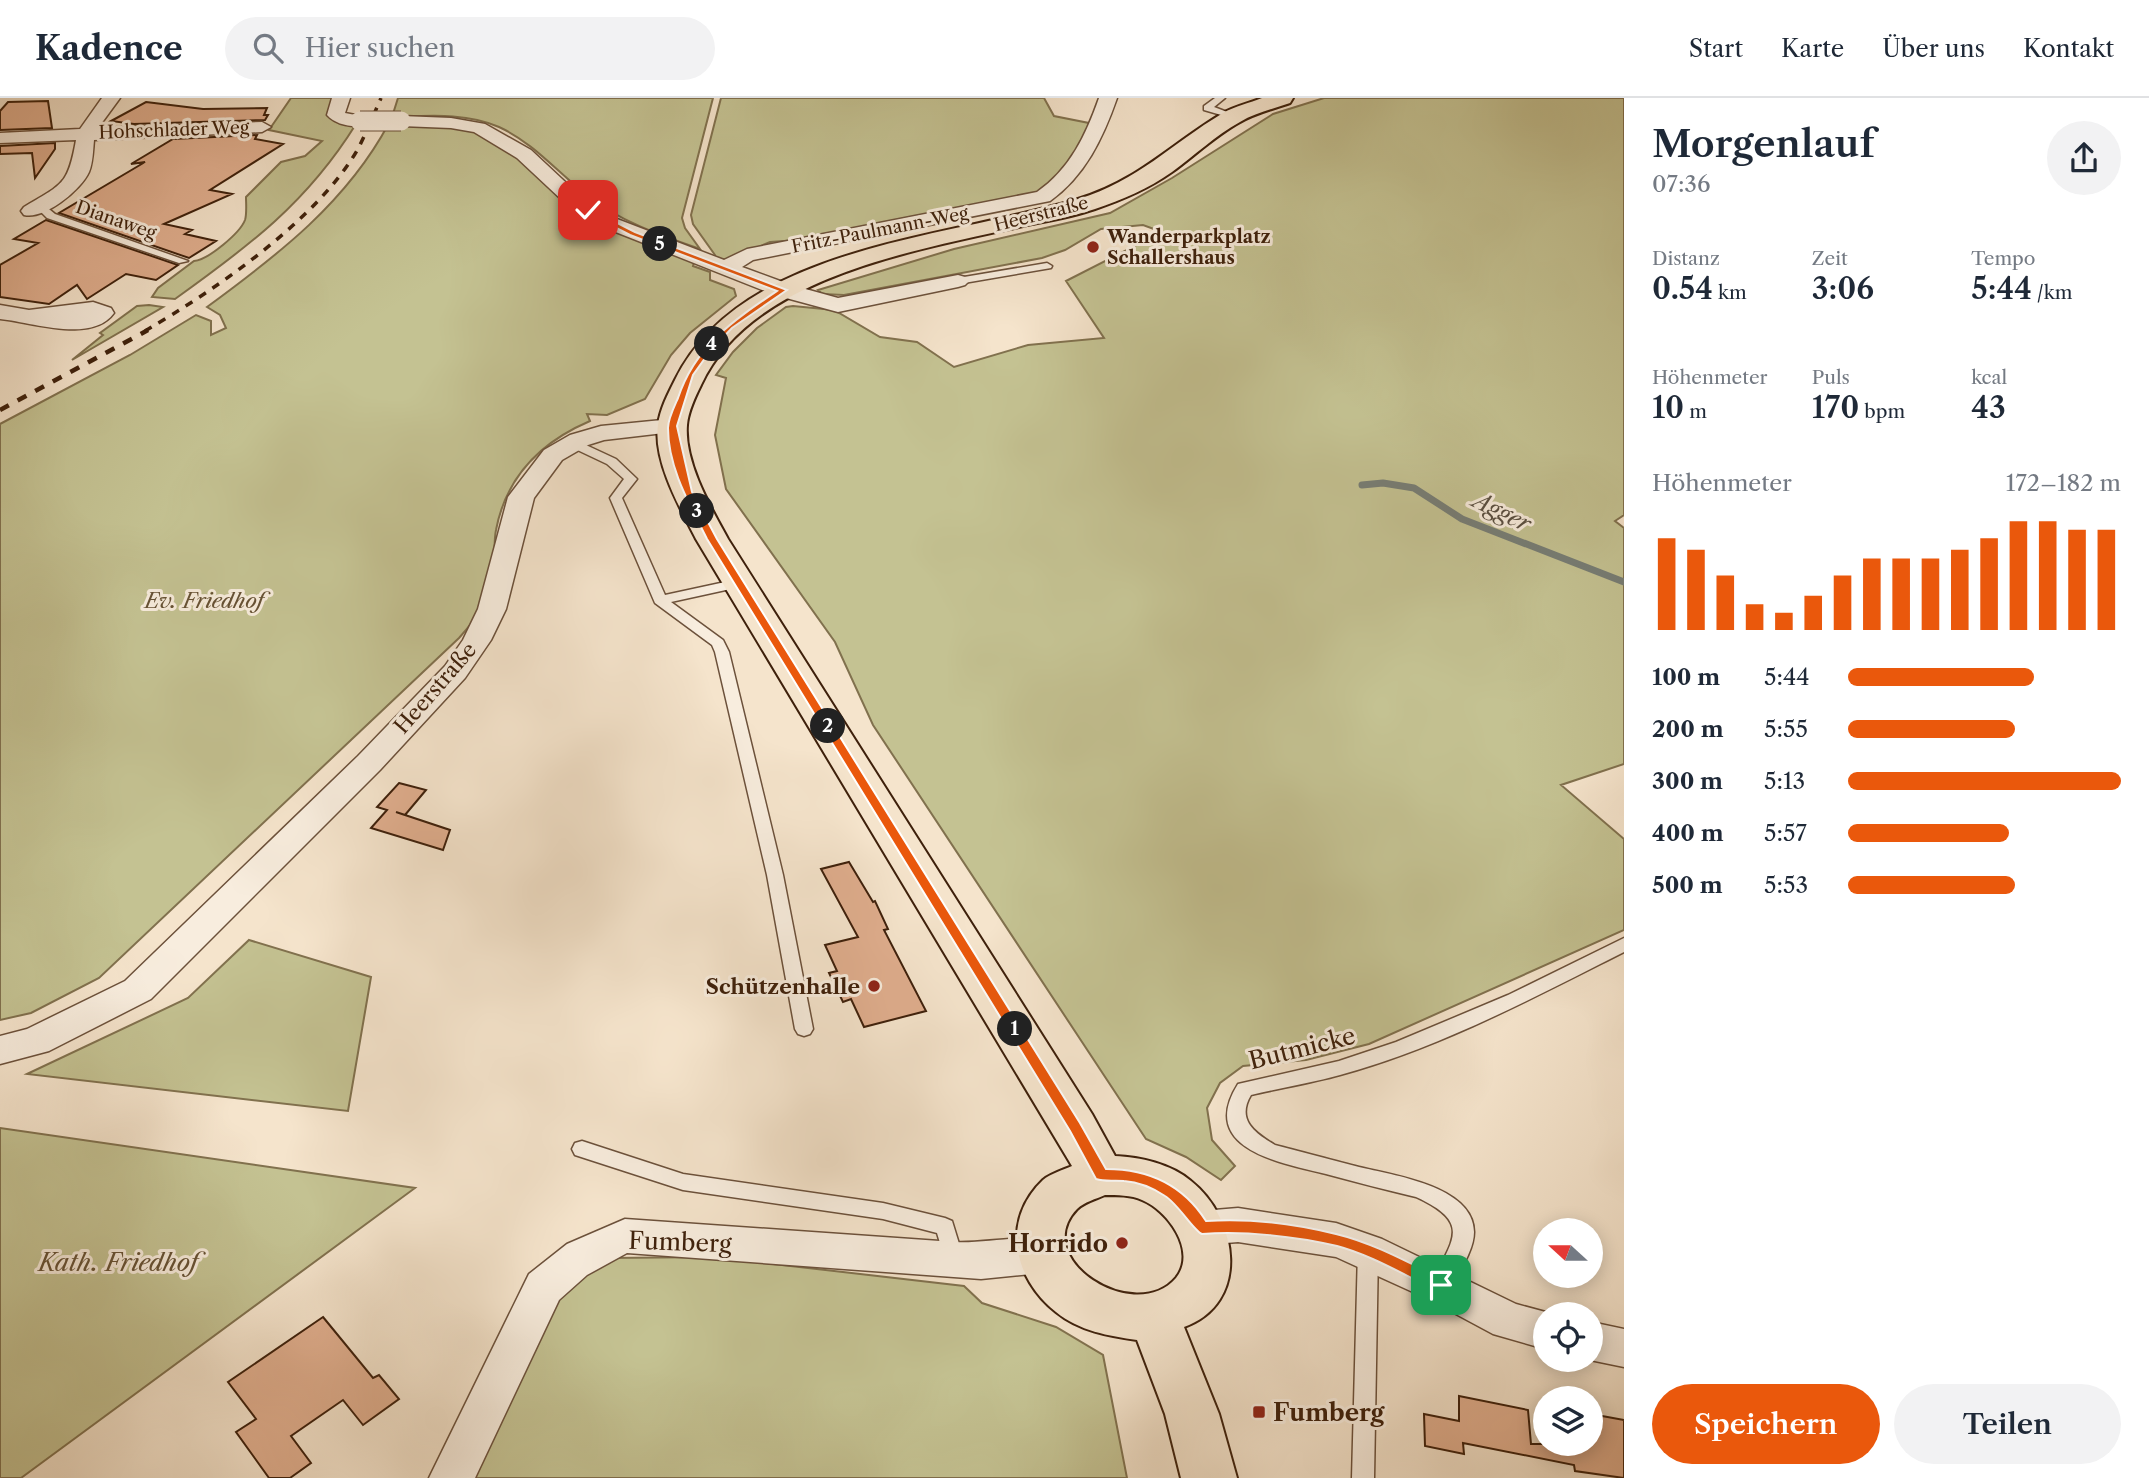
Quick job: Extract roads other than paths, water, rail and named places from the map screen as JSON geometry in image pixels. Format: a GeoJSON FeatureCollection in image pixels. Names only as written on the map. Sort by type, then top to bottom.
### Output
{"type":"FeatureCollection","features":[{"type":"Feature","properties":{"kind":"main road","name":"Heerstraße"},"geometry":{"type":"LineString","coordinates":[[672,426],[689,375],[708,348],[747,313],[783,290],[834,268],[880,253],[1085,205],[1131,187],[1161,169],[1226,108],[1282,98]]}},
{"type":"Feature","properties":{"kind":"main road"},"geometry":{"type":"LineString","coordinates":[[672,426],[687,492],[739,583],[1075,1127],[1101,1175]]}},
{"type":"Feature","properties":{"kind":"main road"},"geometry":{"type":"LineString","coordinates":[[1101,1175],[1125,1175],[1149,1181],[1171,1192],[1190,1208],[1202,1228],[1208,1250],[1206,1272],[1196,1291],[1178,1306],[1154,1315],[1127,1317],[1098,1311],[1073,1297],[1053,1278],[1042,1255],[1039,1233],[1045,1211],[1058,1194],[1077,1181],[1101,1175]]}},
{"type":"Feature","properties":{"kind":"main road"},"geometry":{"type":"LineString","coordinates":[[1154,1315],[1192,1414],[1209,1478]]}},
{"type":"Feature","properties":{"kind":"street","name":"Hohschlader Weg"},"geometry":{"type":"LineString","coordinates":[[36,209],[69,188],[80,171],[86,133],[111,98]]}},
{"type":"Feature","properties":{"kind":"street"},"geometry":{"type":"LineString","coordinates":[[341,98],[335,114],[343,119],[451,123],[480,128],[501,138],[539,166],[570,197],[588,210],[632,234],[783,290],[838,305],[958,281]]}},
{"type":"Feature","properties":{"kind":"street","name":"Fritz-Paulmann-Weg"},"geometry":{"type":"LineString","coordinates":[[724,268],[747,255],[1043,197],[1065,180],[1099,125],[1108,98]]}},
{"type":"Feature","properties":{"kind":"street","name":"Hohschlader Weg"},"geometry":{"type":"LineString","coordinates":[[0,138],[262,128]]}},
{"type":"Feature","properties":{"kind":"street"},"geometry":{"type":"LineString","coordinates":[[0,312],[31,316]]}},
{"type":"Feature","properties":{"kind":"street","name":"Heerstraße"},"geometry":{"type":"LineString","coordinates":[[0,1050],[36,1041],[138,990],[369,763],[445,682],[477,640],[492,608],[522,497],[553,455],[573,443],[601,433],[672,426]]}},
{"type":"Feature","properties":{"kind":"street"},"geometry":{"type":"LineString","coordinates":[[1202,1228],[1238,1225],[1336,1240],[1368,1251],[1441,1285],[1508,1321],[1533,1327]]}},
{"type":"Feature","properties":{"kind":"street","name":"Fumberg"},"geometry":{"type":"LineString","coordinates":[[452,1478],[544,1287],[566,1265],[587,1251],[625,1236],[954,1260],[981,1261],[1042,1255]]}},
{"type":"Feature","properties":{"kind":"street"},"geometry":{"type":"LineString","coordinates":[[1603,1344],[1624,1348]]}},
{"type":"Feature","properties":{"kind":"lane","name":"Dianaweg"},"geometry":{"type":"LineString","coordinates":[[36,209],[183,261]]}},
{"type":"Feature","properties":{"kind":"lane"},"geometry":{"type":"LineString","coordinates":[[958,281],[1047,266]]}},
{"type":"Feature","properties":{"kind":"lane"},"geometry":{"type":"LineString","coordinates":[[573,443],[608,458],[621,467],[631,479],[616,498],[660,600],[718,643],[722,652],[775,875],[804,1029]]}},
{"type":"Feature","properties":{"kind":"lane"},"geometry":{"type":"LineString","coordinates":[[660,600],[739,583]]}},
{"type":"Feature","properties":{"kind":"lane","name":"Butmicke"},"geometry":{"type":"LineString","coordinates":[[1441,1285],[1464,1238],[1460,1218],[1441,1199],[1420,1190],[1270,1153],[1251,1142],[1235,1123],[1235,1102],[1245,1089],[1271,1081],[1339,1068],[1402,1047],[1514,1000],[1624,944]]}},
{"type":"Feature","properties":{"kind":"lane"},"geometry":{"type":"LineString","coordinates":[[582,1149],[683,1182],[883,1212],[945,1227],[954,1260]]}},
{"type":"Feature","properties":{"kind":"lane"},"geometry":{"type":"LineString","coordinates":[[1363,1478],[1368,1251]]}},
{"type":"Feature","properties":{"kind":"waterway","name":"Agger"},"geometry":{"type":"LineString","coordinates":[[1362,485],[1383,483],[1414,488],[1462,519],[1624,582]]}},
{"type":"Feature","properties":{"kind":"railway"},"geometry":{"type":"LineString","coordinates":[[145,331],[233,274],[263,251],[319,200],[359,147],[381,98]]}},
{"type":"Feature","properties":{"kind":"railway"},"geometry":{"type":"LineString","coordinates":[[0,410],[148,330]]}},
{"type":"Feature","properties":{"kind":"place","name":"Wanderparkplatz Schallershaus"},"geometry":{"type":"Point","coordinates":[1093,247]}},
{"type":"Feature","properties":{"kind":"place","name":"Schützenhalle"},"geometry":{"type":"Point","coordinates":[874,986]}},
{"type":"Feature","properties":{"kind":"place","name":"Horrido"},"geometry":{"type":"Point","coordinates":[1122,1243]}},
{"type":"Feature","properties":{"kind":"place","name":"Fumberg"},"geometry":{"type":"Point","coordinates":[1259,1412]}},
{"type":"Feature","properties":{"kind":"park label","name":"Ev. Friedhof"},"geometry":{"type":"Point","coordinates":[204,600]}},
{"type":"Feature","properties":{"kind":"park label","name":"Kath. Friedhof"},"geometry":{"type":"Point","coordinates":[118,1262]}}]}
